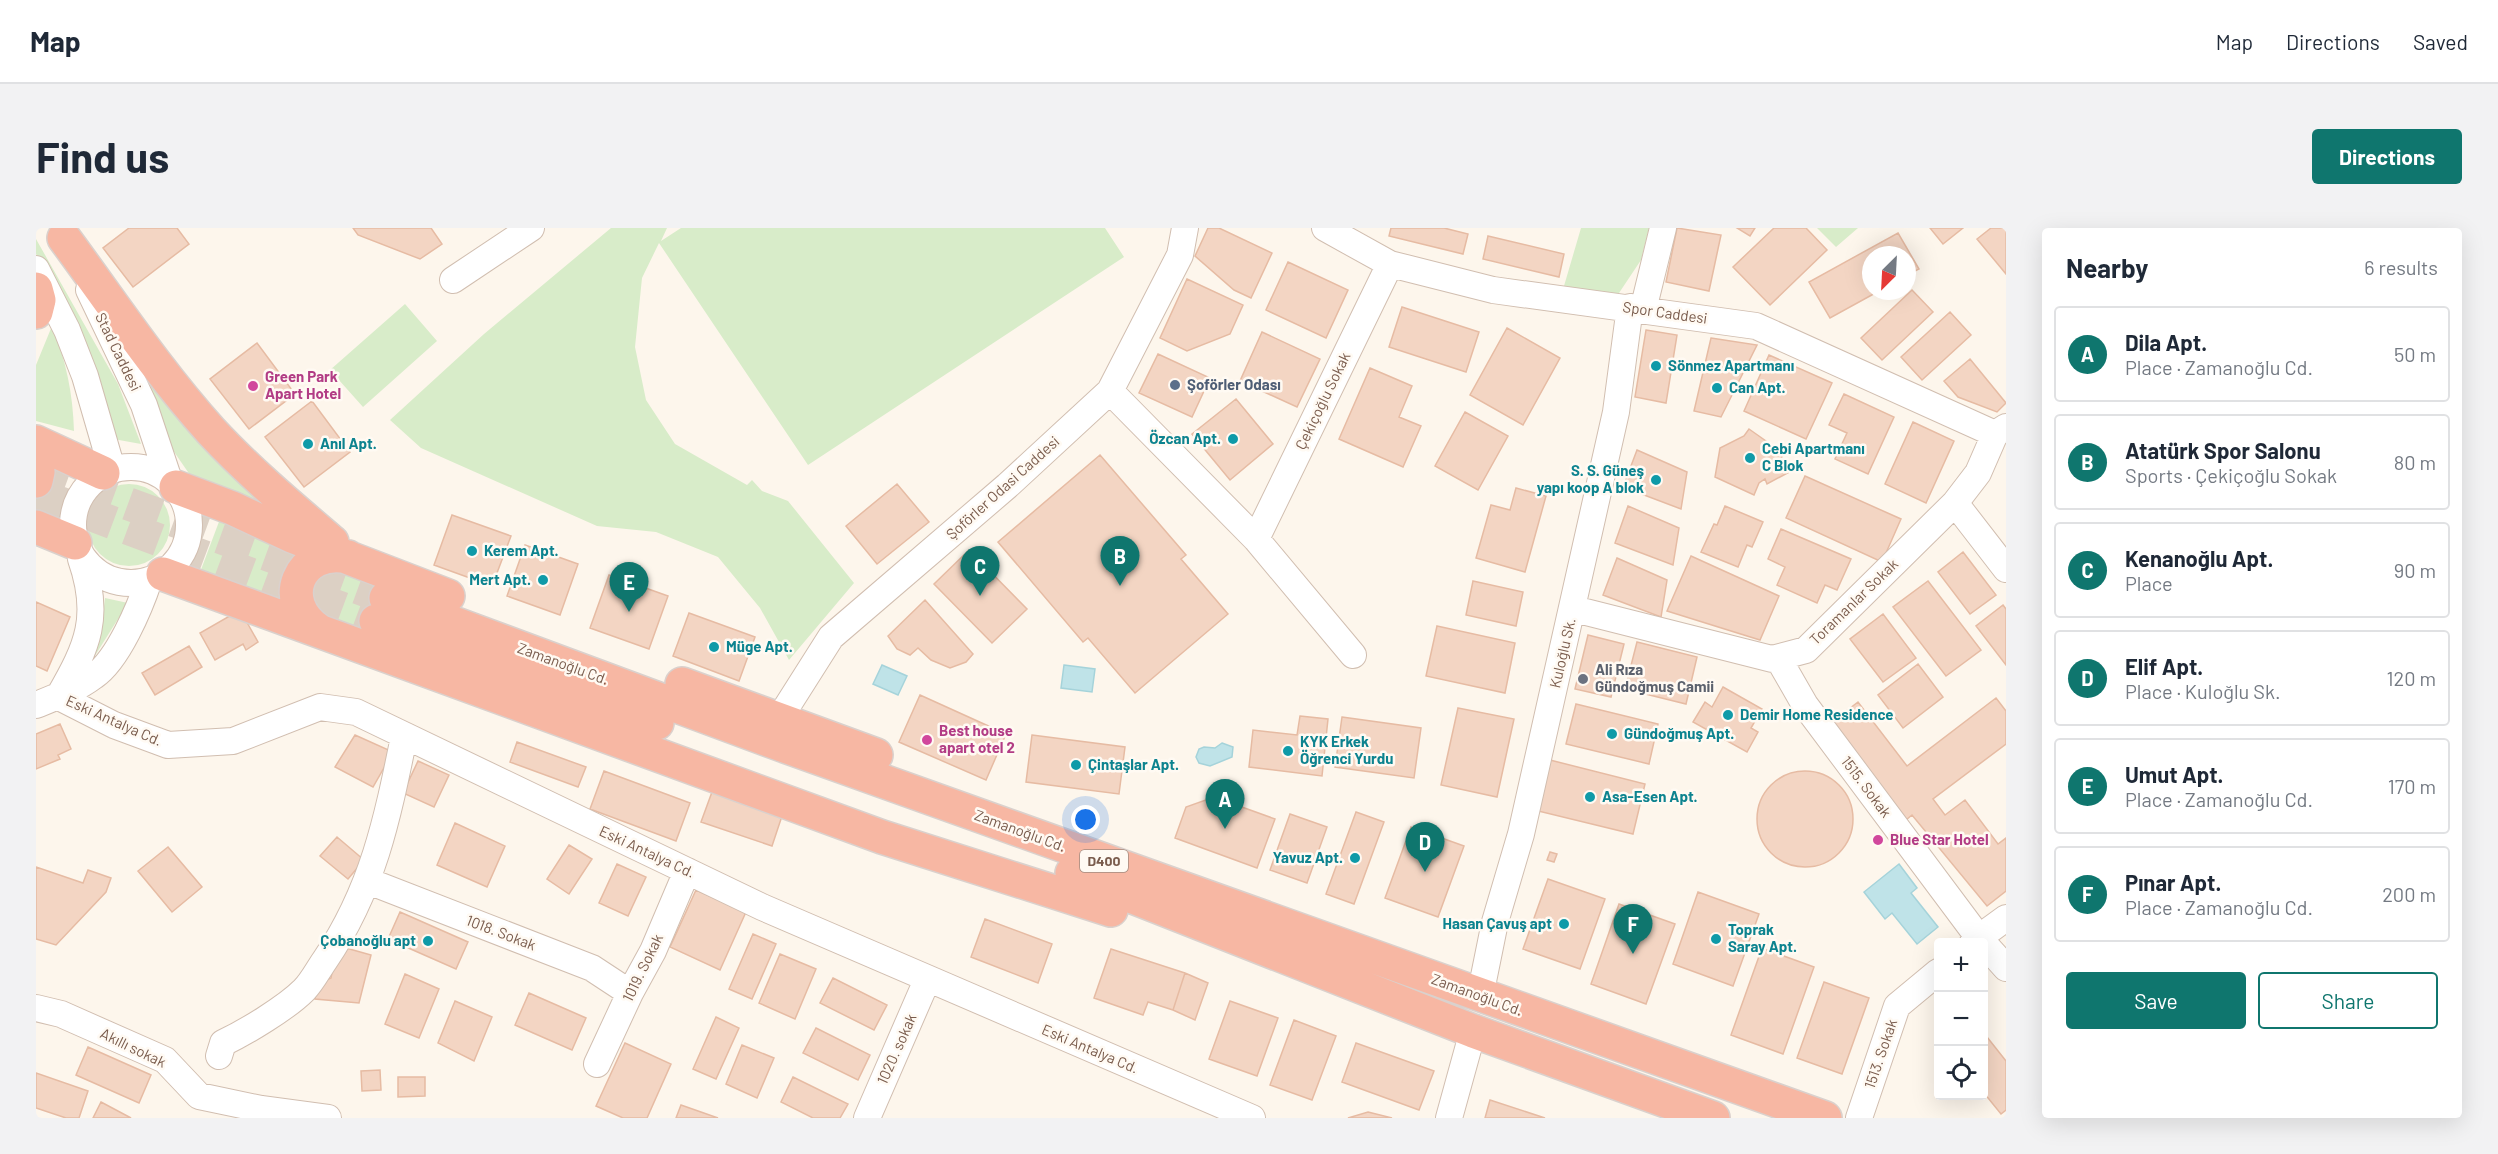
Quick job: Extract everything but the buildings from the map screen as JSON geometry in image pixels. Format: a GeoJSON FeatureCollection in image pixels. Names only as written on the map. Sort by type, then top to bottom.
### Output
{"type":"FeatureCollection","features":[{"type":"Feature","properties":{"kind":"highway"},"geometry":{"type":"LineString","coordinates":[[60,233],[174,388],[212,432],[276,494],[349,557]]}},
{"type":"Feature","properties":{"kind":"highway"},"geometry":{"type":"LineString","coordinates":[[36,289],[39,300],[36,312]]}},
{"type":"Feature","properties":{"kind":"highway"},"geometry":{"type":"LineString","coordinates":[[36,442],[108,471]]}},
{"type":"Feature","properties":{"kind":"highway"},"geometry":{"type":"LineString","coordinates":[[36,456],[38,472],[36,480]]}},
{"type":"Feature","properties":{"kind":"highway"},"geometry":{"type":"LineString","coordinates":[[172,484],[349,557],[1122,851],[1247,912]]}},
{"type":"Feature","properties":{"kind":"highway"},"geometry":{"type":"LineString","coordinates":[[36,527],[77,548]]}},
{"type":"Feature","properties":{"kind":"highway"},"geometry":{"type":"LineString","coordinates":[[318,630],[301,614],[296,590],[299,579],[305,568],[320,558],[338,555],[349,557]]}},
{"type":"Feature","properties":{"kind":"highway"},"geometry":{"type":"LineString","coordinates":[[156,577],[318,630],[882,837],[1204,941],[1275,954]]}},
{"type":"Feature","properties":{"kind":"highway","name":"Zamanoğlu Cd."},"geometry":{"type":"LineString","coordinates":[[1713,1118],[1473,1031],[1090,879],[381,609],[782,745],[1825,1118]]}},
{"type":"Feature","properties":{"kind":"street"},"geometry":{"type":"LineString","coordinates":[[453,280],[531,228]]}},
{"type":"Feature","properties":{"kind":"street","name":"Şoförler Odasi Caddesi"},"geometry":{"type":"LineString","coordinates":[[779,719],[831,637],[1007,486],[1110,390],[1180,255],[1185,228]]}},
{"type":"Feature","properties":{"kind":"street","name":"Spor Caddesi"},"geometry":{"type":"LineString","coordinates":[[1325,228],[1356,237],[1390,264],[1493,290],[1756,326],[2001,431]]}},
{"type":"Feature","properties":{"kind":"street","name":"Kuloğlu Sk."},"geometry":{"type":"LineString","coordinates":[[1480,996],[1495,922],[1521,834],[1574,609],[1637,309],[1663,228]]}},
{"type":"Feature","properties":{"kind":"street","name":"Stad Caddesi"},"geometry":{"type":"LineString","coordinates":[[60,233],[144,405],[172,484]]}},
{"type":"Feature","properties":{"kind":"street","name":"Çekiçoğlu Sokak"},"geometry":{"type":"LineString","coordinates":[[1256,539],[1390,264]]}},
{"type":"Feature","properties":{"kind":"street"},"geometry":{"type":"LineString","coordinates":[[36,269],[67,330],[85,376],[108,471]]}},
{"type":"Feature","properties":{"kind":"street"},"geometry":{"type":"LineString","coordinates":[[1110,390],[1256,539],[1353,656]]}},
{"type":"Feature","properties":{"kind":"street","name":"Toramanlar Sokak"},"geometry":{"type":"LineString","coordinates":[[1574,609],[1773,659],[1806,650],[1955,503],[1978,472],[2001,431]]}},
{"type":"Feature","properties":{"kind":"street"},"geometry":{"type":"LineString","coordinates":[[47,701],[79,661],[88,635],[91,588],[77,548],[72,527],[74,510],[80,495],[90,482],[108,471],[127,466],[142,467],[172,484],[185,501],[189,517],[189,533],[184,549],[175,563],[156,577],[133,583],[117,582],[101,575],[88,565],[77,548]]}},
{"type":"Feature","properties":{"kind":"street"},"geometry":{"type":"LineString","coordinates":[[1955,503],[2006,569]]}},
{"type":"Feature","properties":{"kind":"street"},"geometry":{"type":"LineString","coordinates":[[47,701],[96,675],[116,650],[156,577]]}},
{"type":"Feature","properties":{"kind":"street","name":"1515. Sokak"},"geometry":{"type":"LineString","coordinates":[[1778,658],[1805,705],[1975,938]]}},
{"type":"Feature","properties":{"kind":"street","name":"Eski Antalya Cd."},"geometry":{"type":"LineString","coordinates":[[47,701],[168,745],[232,741],[320,707],[356,712],[687,871],[927,980],[1252,1118]]}},
{"type":"Feature","properties":{"kind":"street"},"geometry":{"type":"LineString","coordinates":[[219,1056],[223,1043],[272,1015],[305,990],[341,936],[368,881],[395,784],[404,736]]}},
{"type":"Feature","properties":{"kind":"street","name":"1019. Sokak"},"geometry":{"type":"LineString","coordinates":[[597,1064],[630,993],[653,951],[687,871]]}},
{"type":"Feature","properties":{"kind":"street","name":"1018. Sokak"},"geometry":{"type":"LineString","coordinates":[[368,881],[592,969],[630,993]]}},
{"type":"Feature","properties":{"kind":"street"},"geometry":{"type":"LineString","coordinates":[[1979,938],[2006,918]]}},
{"type":"Feature","properties":{"kind":"street","name":"1515. Sokak"},"geometry":{"type":"LineString","coordinates":[[1988,951],[2006,968]]}},
{"type":"Feature","properties":{"kind":"street","name":"1513. Sokak"},"geometry":{"type":"LineString","coordinates":[[1859,1118],[1897,1006],[1934,975]]}},
{"type":"Feature","properties":{"kind":"street","name":"1020. sokak"},"geometry":{"type":"LineString","coordinates":[[867,1118],[927,980]]}},
{"type":"Feature","properties":{"kind":"street","name":"Akıllı sokak"},"geometry":{"type":"LineString","coordinates":[[36,1008],[61,1014],[165,1060],[199,1096],[261,1109],[328,1118]]}},
{"type":"Feature","properties":{"kind":"street"},"geometry":{"type":"LineString","coordinates":[[1449,1118],[1473,1031]]}},
{"type":"Feature","properties":{"kind":"green space"},"geometry":{"type":"Polygon","coordinates":[[[611,228],[667,228],[661,241],[681,228],[1105,228],[1124,257],[808,465],[659,243],[642,278],[635,347],[646,400],[675,444],[747,485],[752,480],[762,491],[788,501],[854,583],[789,660],[760,608],[718,557],[656,532],[597,526],[421,448],[390,420],[484,334],[611,228]]]}},
{"type":"Feature","properties":{"kind":"green space"},"geometry":{"type":"Polygon","coordinates":[[[1581,228],[1649,228],[1641,260],[1617,296],[1564,286],[1581,228]]]}},
{"type":"Feature","properties":{"kind":"green space"},"geometry":{"type":"Polygon","coordinates":[[[1817,228],[1858,228],[1836,247],[1817,228]]]}},
{"type":"Feature","properties":{"kind":"green space"},"geometry":{"type":"Polygon","coordinates":[[[36,239],[118,384],[141,444],[108,438],[96,376],[85,340],[36,254],[36,239]]]}},
{"type":"Feature","properties":{"kind":"green space"},"geometry":{"type":"Polygon","coordinates":[[[106,304],[298,522],[190,475],[168,443],[106,304]]]}},
{"type":"Feature","properties":{"kind":"green space"},"geometry":{"type":"Polygon","coordinates":[[[405,304],[437,341],[363,407],[330,370],[405,304]]]}},
{"type":"Feature","properties":{"kind":"green space"},"geometry":{"type":"Polygon","coordinates":[[[52,326],[68,377],[74,431],[36,421],[36,365],[52,326]]]}},
{"type":"Feature","properties":{"kind":"green space"},"geometry":{"type":"Polygon","coordinates":[[[48,466],[71,466],[51,520],[36,514],[48,466]]]}},
{"type":"Feature","properties":{"kind":"green space"},"geometry":{"type":"Polygon","coordinates":[[[129,484],[145,487],[158,496],[167,509],[170,525],[167,541],[158,554],[145,563],[129,566],[113,563],[100,554],[91,541],[88,525],[91,509],[100,496],[113,487],[129,484]]]}},
{"type":"Feature","properties":{"kind":"green space"},"geometry":{"type":"Polygon","coordinates":[[[220,519],[310,554],[289,610],[199,575],[220,519]]]}},
{"type":"Feature","properties":{"kind":"green space"},"geometry":{"type":"Polygon","coordinates":[[[326,566],[384,583],[362,638],[318,621],[305,586],[326,566]]]}},
{"type":"Feature","properties":{"kind":"green space"},"geometry":{"type":"Polygon","coordinates":[[[105,598],[128,603],[91,662],[101,631],[105,598]]]}},
{"type":"Feature","properties":{"kind":"water"},"geometry":{"type":"Polygon","coordinates":[[[882,665],[907,676],[898,695],[873,684],[882,665]]]}},
{"type":"Feature","properties":{"kind":"water"},"geometry":{"type":"Polygon","coordinates":[[[1064,665],[1095,669],[1092,692],[1061,688],[1064,665]]]}},
{"type":"Feature","properties":{"kind":"water"},"geometry":{"type":"Polygon","coordinates":[[[1222,743],[1233,747],[1232,757],[1210,766],[1199,763],[1196,757],[1199,749],[1215,748],[1222,743]]]}},
{"type":"Feature","properties":{"kind":"water"},"geometry":{"type":"Polygon","coordinates":[[[1899,864],[1917,888],[1911,893],[1938,927],[1917,944],[1892,913],[1885,919],[1864,892],[1899,864]]]}},
{"type":"Feature","properties":{"kind":"tunnel"},"geometry":{"type":"LineString","coordinates":[[36,470],[386,598]]}},
{"type":"Feature","properties":{"kind":"tunnel"},"geometry":{"type":"LineString","coordinates":[[36,494],[376,621]]}},
{"type":"Feature","properties":{"kind":"place","name":"Sönmez Apartmanı"},"geometry":{"type":"Point","coordinates":[1656,366]}},
{"type":"Feature","properties":{"kind":"place","name":"Şoförler Odası"},"geometry":{"type":"Point","coordinates":[1175,385]}},
{"type":"Feature","properties":{"kind":"place","name":"Green Park Apart Hotel"},"geometry":{"type":"Point","coordinates":[253,386]}},
{"type":"Feature","properties":{"kind":"place","name":"Can Apt."},"geometry":{"type":"Point","coordinates":[1717,388]}},
{"type":"Feature","properties":{"kind":"place","name":"Özcan Apt."},"geometry":{"type":"Point","coordinates":[1233,439]}},
{"type":"Feature","properties":{"kind":"place","name":"Anıl Apt."},"geometry":{"type":"Point","coordinates":[308,444]}},
{"type":"Feature","properties":{"kind":"place","name":"Cebi Apartmanı C Blok"},"geometry":{"type":"Point","coordinates":[1750,458]}},
{"type":"Feature","properties":{"kind":"place","name":"S. S. Güneş yapı koop A blok"},"geometry":{"type":"Point","coordinates":[1656,480]}},
{"type":"Feature","properties":{"kind":"place","name":"Kerem Apt."},"geometry":{"type":"Point","coordinates":[472,551]}},
{"type":"Feature","properties":{"kind":"place","name":"Mert Apt."},"geometry":{"type":"Point","coordinates":[543,580]}},
{"type":"Feature","properties":{"kind":"place","name":"Atatürk Spor Salonu"},"geometry":{"type":"Point","coordinates":[1120,586]}},
{"type":"Feature","properties":{"kind":"place","name":"Kenanoğlu Apt."},"geometry":{"type":"Point","coordinates":[980,596]}},
{"type":"Feature","properties":{"kind":"place","name":"Umut Apt."},"geometry":{"type":"Point","coordinates":[629,612]}},
{"type":"Feature","properties":{"kind":"place","name":"Müge Apt."},"geometry":{"type":"Point","coordinates":[714,647]}},
{"type":"Feature","properties":{"kind":"place","name":"Ali Rıza Gündoğmuş Camii"},"geometry":{"type":"Point","coordinates":[1583,679]}},
{"type":"Feature","properties":{"kind":"place","name":"Demir Home Residence"},"geometry":{"type":"Point","coordinates":[1728,715]}},
{"type":"Feature","properties":{"kind":"place","name":"Gündoğmuş Apt."},"geometry":{"type":"Point","coordinates":[1612,734]}},
{"type":"Feature","properties":{"kind":"place","name":"Best house apart otel 2"},"geometry":{"type":"Point","coordinates":[927,740]}},
{"type":"Feature","properties":{"kind":"place","name":"KYK Erkek Öğrenci Yurdu"},"geometry":{"type":"Point","coordinates":[1288,751]}},
{"type":"Feature","properties":{"kind":"place","name":"Çintaşlar Apt."},"geometry":{"type":"Point","coordinates":[1076,765]}},
{"type":"Feature","properties":{"kind":"place","name":"Asa-Esen Apt."},"geometry":{"type":"Point","coordinates":[1590,797]}},
{"type":"Feature","properties":{"kind":"place","name":"Dila Apt."},"geometry":{"type":"Point","coordinates":[1225,829]}},
{"type":"Feature","properties":{"kind":"place","name":"Blue Star Hotel"},"geometry":{"type":"Point","coordinates":[1878,840]}},
{"type":"Feature","properties":{"kind":"place","name":"Yavuz Apt."},"geometry":{"type":"Point","coordinates":[1355,858]}},
{"type":"Feature","properties":{"kind":"place","name":"Elif Apt."},"geometry":{"type":"Point","coordinates":[1425,872]}},
{"type":"Feature","properties":{"kind":"place","name":"Hasan Çavuş apt"},"geometry":{"type":"Point","coordinates":[1564,924]}},
{"type":"Feature","properties":{"kind":"place","name":"Toprak Saray Apt."},"geometry":{"type":"Point","coordinates":[1716,939]}},
{"type":"Feature","properties":{"kind":"place","name":"Çobanoğlu apt"},"geometry":{"type":"Point","coordinates":[428,941]}},
{"type":"Feature","properties":{"kind":"place","name":"Pınar Apt."},"geometry":{"type":"Point","coordinates":[1633,954]}}]}
